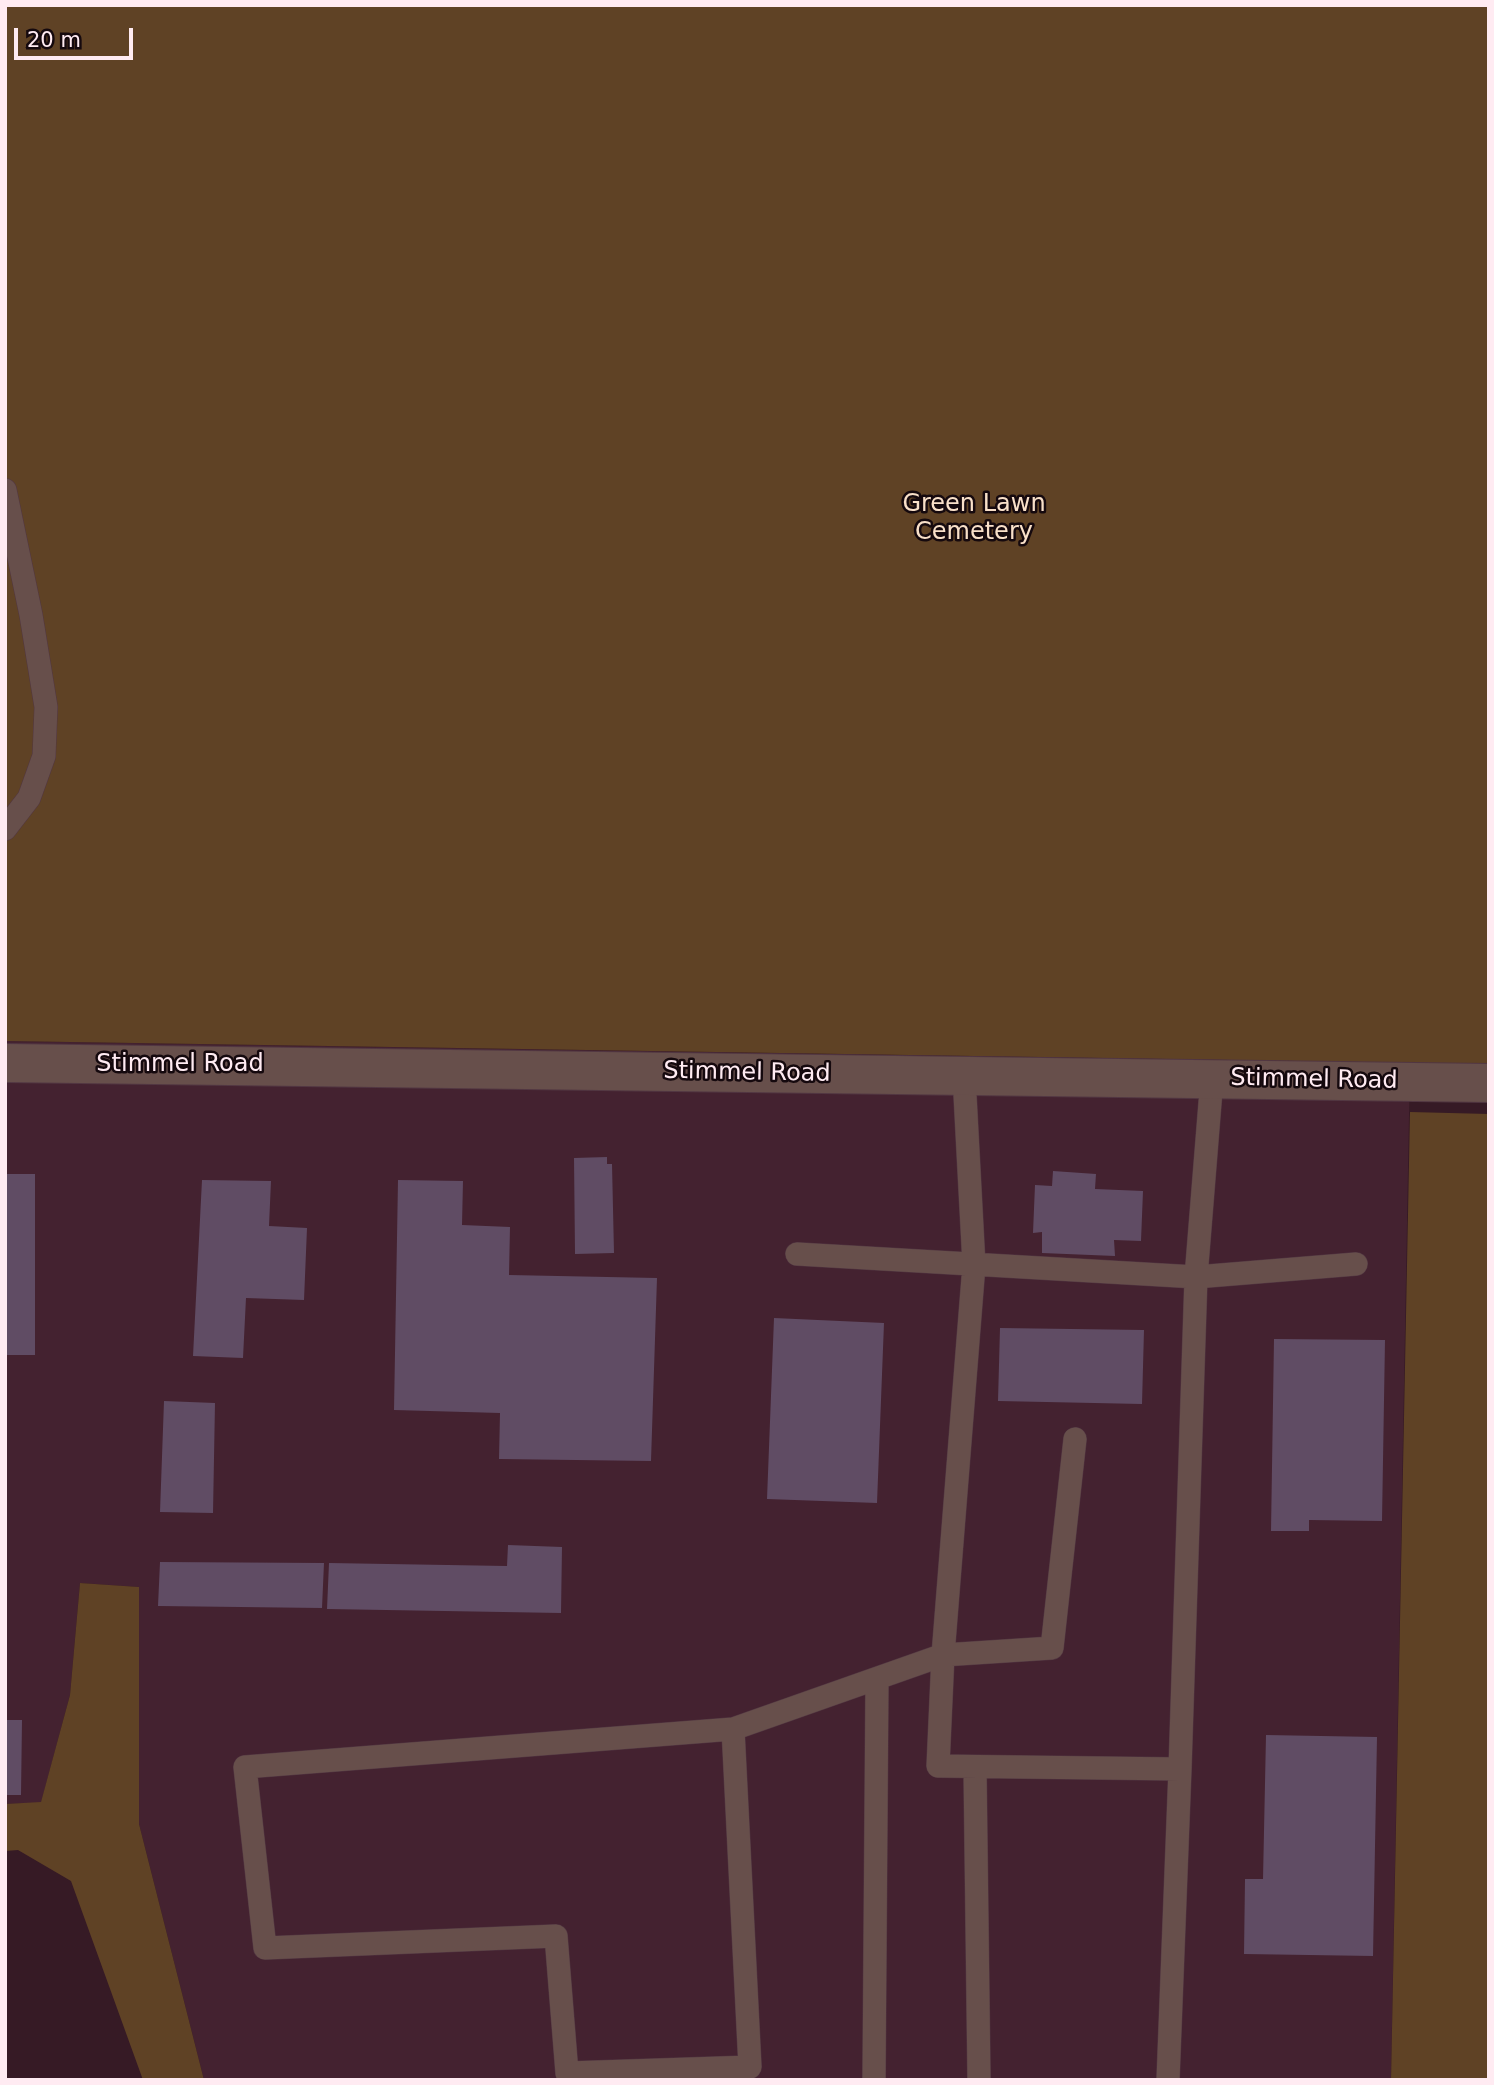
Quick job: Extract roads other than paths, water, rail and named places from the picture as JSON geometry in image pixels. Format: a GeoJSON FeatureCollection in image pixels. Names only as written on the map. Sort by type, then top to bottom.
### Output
{"type":"FeatureCollection","features":[{"type":"Feature","properties":{"kind":"street","name":"Stimmel Road"},"geometry":{"type":"LineString","coordinates":[[5,1063],[1489,1083]]}},
{"type":"Feature","properties":{"kind":"lane"},"geometry":{"type":"LineString","coordinates":[[5,490],[31,615],[46,707],[44,756],[29,798],[5,829]]}},
{"type":"Feature","properties":{"kind":"lane"},"geometry":{"type":"LineString","coordinates":[[964,1076],[974,1265],[943,1655],[938,1766],[1180,1769]]}},
{"type":"Feature","properties":{"kind":"lane"},"geometry":{"type":"LineString","coordinates":[[1168,2080],[1196,1277],[1212,1078]]}},
{"type":"Feature","properties":{"kind":"lane"},"geometry":{"type":"LineString","coordinates":[[797,1254],[1196,1277],[1356,1264]]}},
{"type":"Feature","properties":{"kind":"lane"},"geometry":{"type":"LineString","coordinates":[[733,1729],[750,2067],[566,2073],[556,1936],[265,1948],[245,1767],[733,1729],[943,1655],[1052,1648],[1075,1439]]}},
{"type":"Feature","properties":{"kind":"lane"},"geometry":{"type":"LineString","coordinates":[[874,2080],[877,1680]]}},
{"type":"Feature","properties":{"kind":"lane"},"geometry":{"type":"LineString","coordinates":[[975,1768],[979,2080]]}},
{"type":"Feature","properties":{"kind":"park label","name":"Green Lawn Cemetery"},"geometry":{"type":"Point","coordinates":[974,519]}}]}
